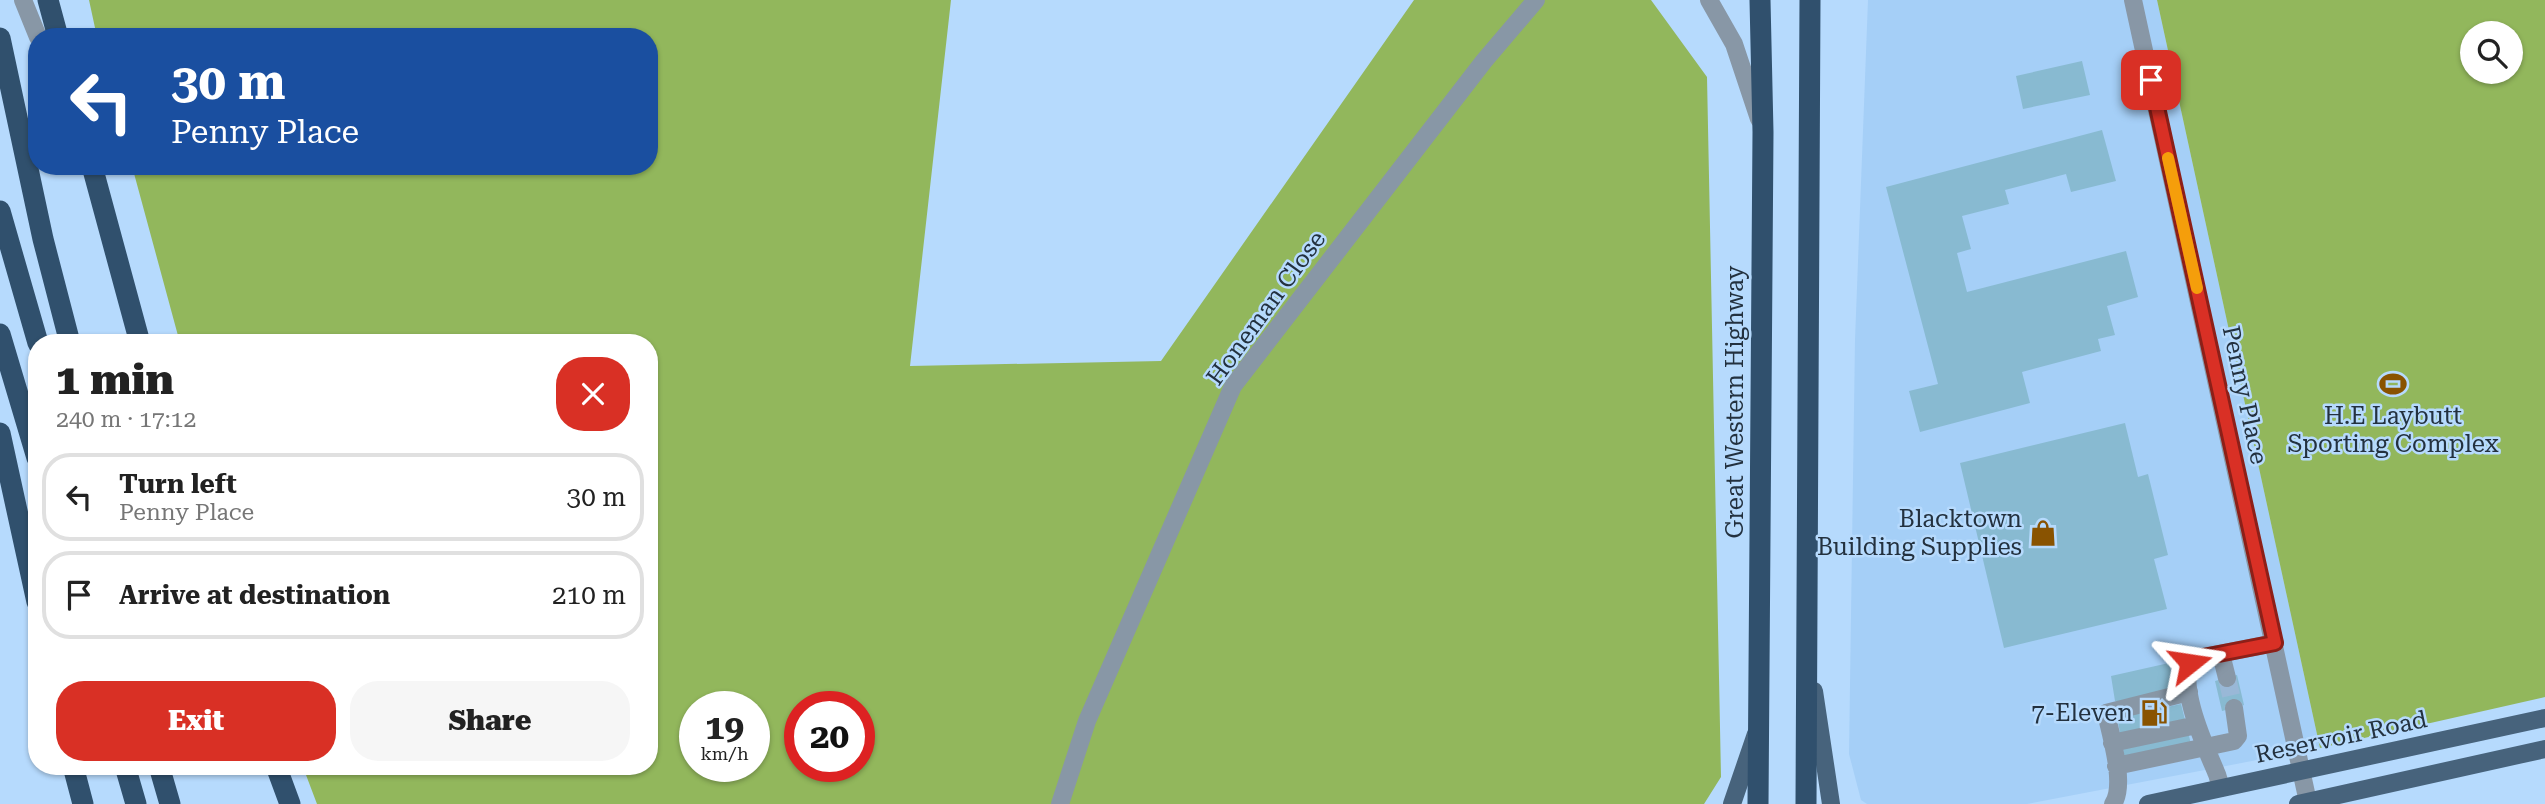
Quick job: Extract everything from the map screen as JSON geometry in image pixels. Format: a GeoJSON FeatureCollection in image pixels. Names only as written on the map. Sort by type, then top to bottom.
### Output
{"type":"FeatureCollection","features":[{"type":"Feature","properties":{"kind":"highway"},"geometry":{"type":"LineString","coordinates":[[48,0],[56,28]]}},
{"type":"Feature","properties":{"kind":"highway","name":"Great Western Highway"},"geometry":{"type":"LineString","coordinates":[[1758,804],[1763,132],[1760,0]]}},
{"type":"Feature","properties":{"kind":"highway"},"geometry":{"type":"LineString","coordinates":[[1807,804],[1810,0]]}},
{"type":"Feature","properties":{"kind":"highway"},"geometry":{"type":"LineString","coordinates":[[0,38],[28,169]]}},
{"type":"Feature","properties":{"kind":"highway"},"geometry":{"type":"LineString","coordinates":[[29,175],[68,334]]}},
{"type":"Feature","properties":{"kind":"highway"},"geometry":{"type":"LineString","coordinates":[[94,175],[138,334]]}},
{"type":"Feature","properties":{"kind":"highway"},"geometry":{"type":"LineString","coordinates":[[0,211],[35,334]]}},
{"type":"Feature","properties":{"kind":"highway"},"geometry":{"type":"LineString","coordinates":[[0,334],[28,428]]}},
{"type":"Feature","properties":{"kind":"highway"},"geometry":{"type":"LineString","coordinates":[[0,433],[28,561]]}},
{"type":"Feature","properties":{"kind":"highway"},"geometry":{"type":"LineString","coordinates":[[75,775],[83,804]]}},
{"type":"Feature","properties":{"kind":"highway"},"geometry":{"type":"LineString","coordinates":[[128,775],[136,804]]}},
{"type":"Feature","properties":{"kind":"highway"},"geometry":{"type":"LineString","coordinates":[[162,775],[170,804]]}},
{"type":"Feature","properties":{"kind":"highway"},"geometry":{"type":"LineString","coordinates":[[176,775],[181,804]]}},
{"type":"Feature","properties":{"kind":"highway"},"geometry":{"type":"LineString","coordinates":[[279,775],[290,804]]}},
{"type":"Feature","properties":{"kind":"main road"},"geometry":{"type":"LineString","coordinates":[[1807,639],[1831,804]]}},
{"type":"Feature","properties":{"kind":"main road","name":"Reservoir Road"},"geometry":{"type":"LineString","coordinates":[[2148,804],[2545,718]]}},
{"type":"Feature","properties":{"kind":"main road"},"geometry":{"type":"LineString","coordinates":[[1732,804],[1758,727]]}},
{"type":"Feature","properties":{"kind":"main road"},"geometry":{"type":"LineString","coordinates":[[2303,803],[2545,749]]}},
{"type":"Feature","properties":{"kind":"street"},"geometry":{"type":"LineString","coordinates":[[23,0],[34,28]]}},
{"type":"Feature","properties":{"kind":"street","name":"Honeman Close"},"geometry":{"type":"LineString","coordinates":[[1060,804],[1087,721],[1233,386],[1484,61],[1536,0]]}},
{"type":"Feature","properties":{"kind":"street"},"geometry":{"type":"LineString","coordinates":[[1709,0],[1734,44],[1763,132]]}},
{"type":"Feature","properties":{"kind":"street","name":"Penny Place"},"geometry":{"type":"LineString","coordinates":[[2133,0],[2275,643],[2302,771],[2303,803]]}},
{"type":"Feature","properties":{"kind":"street"},"geometry":{"type":"LineString","coordinates":[[86,175],[114,247]]}},
{"type":"Feature","properties":{"kind":"street"},"geometry":{"type":"LineString","coordinates":[[2221,788],[2197,725],[2189,692],[2187,674],[2190,663],[2193,659],[2275,643]]}},
{"type":"Feature","properties":{"kind":"street"},"geometry":{"type":"LineString","coordinates":[[2221,654],[2227,678]]}},
{"type":"Feature","properties":{"kind":"street"},"geometry":{"type":"LineString","coordinates":[[2113,804],[2118,797],[2116,766],[2106,713],[2189,692]]}},
{"type":"Feature","properties":{"kind":"street"},"geometry":{"type":"LineString","coordinates":[[2116,766],[2234,741],[2238,736],[2234,708]]}},
{"type":"Feature","properties":{"kind":"street"},"geometry":{"type":"LineString","coordinates":[[2112,743],[2197,725]]}},
{"type":"Feature","properties":{"kind":"shaded area"},"geometry":{"type":"Polygon","coordinates":[[[1868,0],[2157,0],[2320,748],[2027,804],[1867,804],[1861,800],[1849,754],[1855,340],[1868,0]]]}},
{"type":"Feature","properties":{"kind":"green space"},"geometry":{"type":"Polygon","coordinates":[[[89,0],[951,0],[910,366],[1161,361],[1414,0],[1651,0],[1707,77],[1721,777],[1704,804],[317,804],[306,775],[658,775],[658,334],[178,334],[134,175],[658,175],[658,28],[95,28],[89,0]]]}},
{"type":"Feature","properties":{"kind":"green space","name":"H.E Laybutt Sporting Complex"},"geometry":{"type":"Polygon","coordinates":[[[2157,0],[2545,0],[2545,697],[2320,748],[2157,0]]]}},
{"type":"Feature","properties":{"kind":"building"},"geometry":{"type":"Polygon","coordinates":[[[2082,61],[2090,95],[2023,109],[2016,76],[2082,61]]]}},
{"type":"Feature","properties":{"kind":"building"},"geometry":{"type":"Polygon","coordinates":[[[2102,130],[2116,181],[2071,192],[2066,174],[2005,190],[2009,204],[1962,216],[1971,249],[1957,253],[1967,292],[2126,251],[2138,297],[2107,306],[2115,335],[2098,339],[2101,351],[2022,372],[2030,403],[1920,432],[1909,391],[1938,384],[1886,187],[2102,130]]]}},
{"type":"Feature","properties":{"kind":"building"},"geometry":{"type":"Polygon","coordinates":[[[2125,423],[2138,477],[2148,474],[2168,555],[2154,559],[2167,609],[2004,648],[1960,463],[2125,423]]]}},
{"type":"Feature","properties":{"kind":"building","name":"7-Eleven"},"geometry":{"type":"Polygon","coordinates":[[[2169,663],[2176,692],[2147,699],[2149,711],[2181,704],[2191,744],[2125,759],[2117,717],[2121,701],[2115,701],[2111,676],[2169,663]]]}},
{"type":"Feature","properties":{"kind":"building"},"geometry":{"type":"Polygon","coordinates":[[[2237,675],[2244,705],[2222,711],[2215,681],[2237,675]]]}},
{"type":"Feature","properties":{"kind":"tunnel"},"geometry":{"type":"LineString","coordinates":[[2227,678],[2234,708]]}},
{"type":"Feature","properties":{"kind":"slow traffic"},"geometry":{"type":"LineString","coordinates":[[2168,158],[2197,288]]}},
{"type":"Feature","properties":{"kind":"place","name":"H.E Laybutt Sporting Complex"},"geometry":{"type":"Point","coordinates":[2393,384]}},
{"type":"Feature","properties":{"kind":"place","name":"Blacktown Building Supplies"},"geometry":{"type":"Point","coordinates":[2043,533]}},
{"type":"Feature","properties":{"kind":"place","name":"7-Eleven"},"geometry":{"type":"Point","coordinates":[2154,713]}},
{"type":"Feature","properties":{"kind":"route"},"geometry":{"type":"LineString","coordinates":[[2151,80],[2275,643],[2193,659],[2190,663]]}}]}
